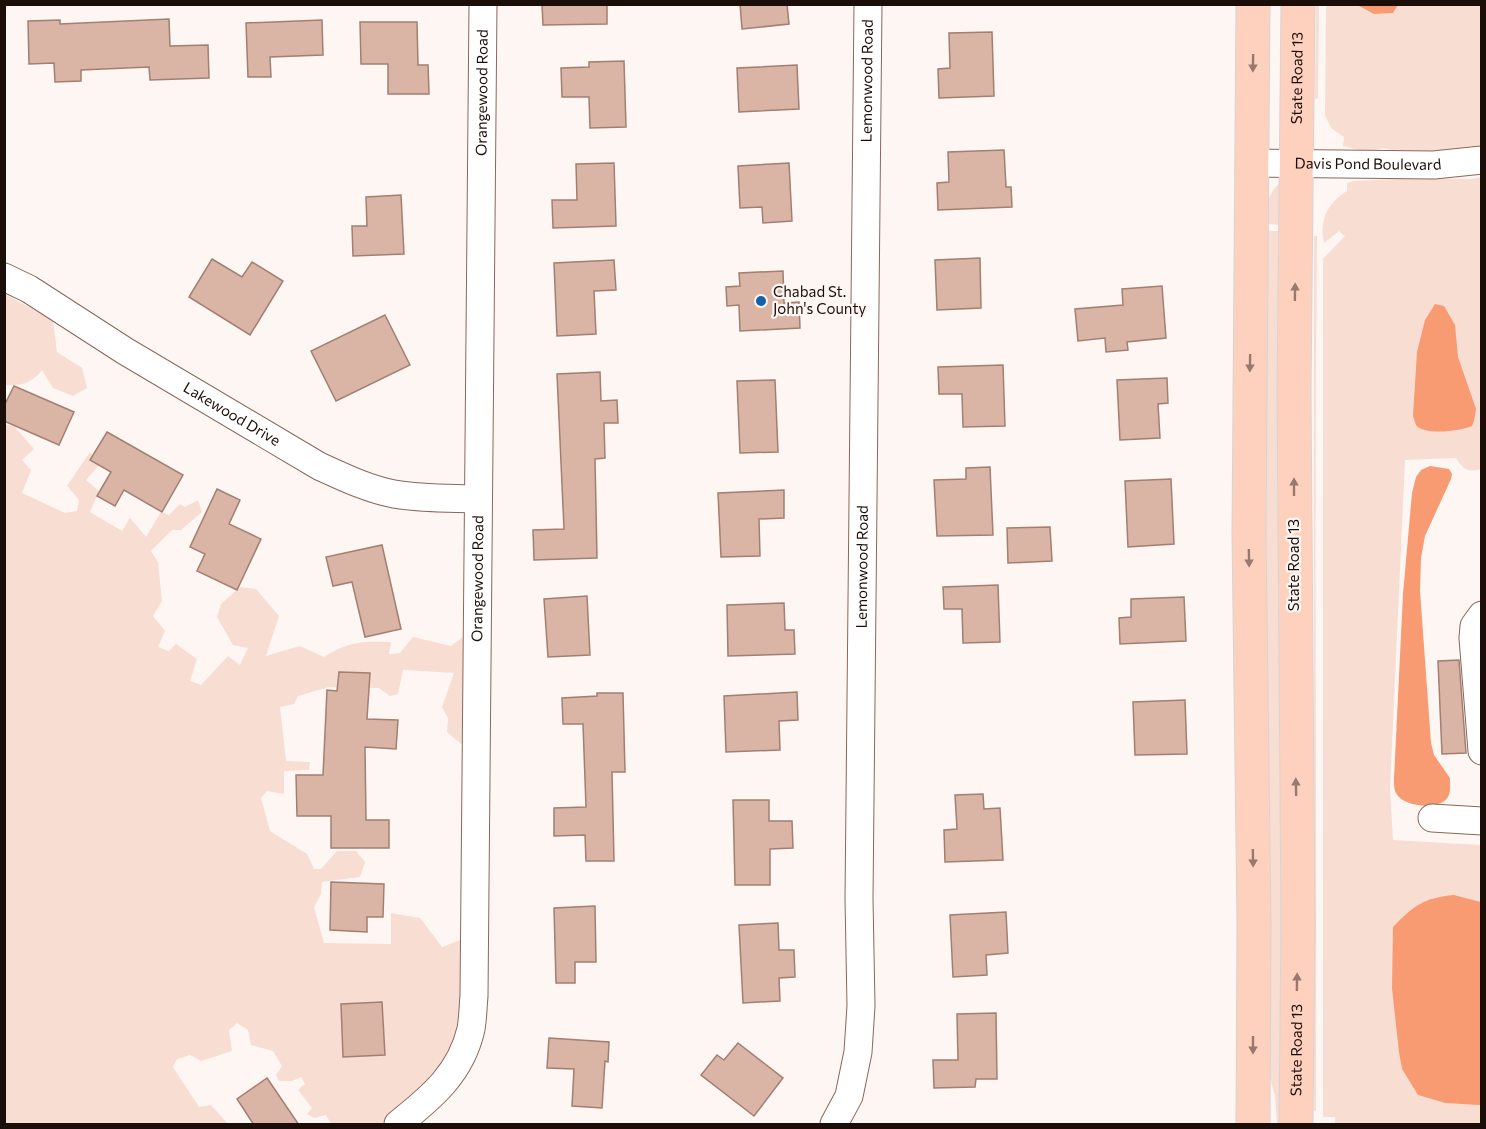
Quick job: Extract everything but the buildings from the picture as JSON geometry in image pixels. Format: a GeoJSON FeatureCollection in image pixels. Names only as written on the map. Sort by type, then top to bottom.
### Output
{"type":"FeatureCollection","features":[{"type":"Feature","properties":{"kind":"main road"},"geometry":{"type":"LineString","coordinates":[[1253,1124],[1254,923],[1249,533],[1254,4]]}},
{"type":"Feature","properties":{"kind":"main road","name":"State Road 13"},"geometry":{"type":"LineString","coordinates":[[1296,1125],[1298,925],[1294,531],[1298,4]]}},
{"type":"Feature","properties":{"kind":"street","name":"Orangewood Road"},"geometry":{"type":"LineString","coordinates":[[398,1125],[446,1083],[461,1057],[471,1029],[474,996],[483,4]]}},
{"type":"Feature","properties":{"kind":"street","name":"Lemonwood Road"},"geometry":{"type":"LineString","coordinates":[[834,1125],[849,1096],[858,1052],[861,1006],[859,899],[868,4]]}},
{"type":"Feature","properties":{"kind":"street","name":"Davis Pond Boulevard"},"geometry":{"type":"LineString","coordinates":[[1252,163],[1434,165],[1482,160]]}},
{"type":"Feature","properties":{"kind":"street","name":"Lakewood Drive"},"geometry":{"type":"LineString","coordinates":[[4,277],[29,289],[124,351],[319,466],[348,480],[392,493],[428,498],[478,499]]}},
{"type":"Feature","properties":{"kind":"street"},"geometry":{"type":"LineString","coordinates":[[1482,615],[1474,626],[1473,638],[1480,698],[1482,751]]}},
{"type":"Feature","properties":{"kind":"street"},"geometry":{"type":"LineString","coordinates":[[1432,818],[1482,821]]}},
{"type":"Feature","properties":{"kind":"shaded area"},"geometry":{"type":"Polygon","coordinates":[[[1316,5],[1319,5],[1318,98],[1315,99],[1316,5]]]}},
{"type":"Feature","properties":{"kind":"shaded area"},"geometry":{"type":"Polygon","coordinates":[[[1326,5],[1357,5],[1374,14],[1393,13],[1398,5],[1481,5],[1481,147],[1433,152],[1399,152],[1383,148],[1368,152],[1343,146],[1344,137],[1331,128],[1325,115],[1326,5]]]}},
{"type":"Feature","properties":{"kind":"shaded area"},"geometry":{"type":"Polygon","coordinates":[[[1357,5],[1398,5],[1393,13],[1374,14],[1357,5]]]}},
{"type":"Feature","properties":{"kind":"shaded area"},"geometry":{"type":"Polygon","coordinates":[[[1481,177],[1481,469],[1473,471],[1466,469],[1456,458],[1405,460],[1390,788],[1393,840],[1481,845],[1481,902],[1454,895],[1392,989],[1402,1069],[1418,1095],[1445,1103],[1481,1105],[1481,1124],[1335,1124],[1335,1117],[1323,1117],[1323,259],[1345,236],[1339,231],[1324,243],[1324,220],[1334,201],[1347,191],[1347,183],[1354,181],[1481,177]]]}},
{"type":"Feature","properties":{"kind":"shaded area"},"geometry":{"type":"Polygon","coordinates":[[[1280,183],[1282,225],[1264,224],[1270,196],[1280,183]]]}},
{"type":"Feature","properties":{"kind":"shaded area"},"geometry":{"type":"Polygon","coordinates":[[[1264,231],[1282,231],[1282,1124],[1277,1124],[1275,1096],[1266,1064],[1264,231]]]}},
{"type":"Feature","properties":{"kind":"shaded area"},"geometry":{"type":"Polygon","coordinates":[[[1314,236],[1317,236],[1316,1111],[1314,1111],[1314,236]]]}},
{"type":"Feature","properties":{"kind":"shaded area"},"geometry":{"type":"Polygon","coordinates":[[[4,294],[53,320],[57,352],[82,368],[87,388],[73,396],[53,388],[42,370],[26,383],[5,385],[4,294]]]}},
{"type":"Feature","properties":{"kind":"shaded area"},"geometry":{"type":"Polygon","coordinates":[[[1435,304],[1444,306],[1455,325],[1458,357],[1476,409],[1472,426],[1460,430],[1443,432],[1420,428],[1416,425],[1413,416],[1417,352],[1425,320],[1435,304]]]}},
{"type":"Feature","properties":{"kind":"shaded area"},"geometry":{"type":"Polygon","coordinates":[[[5,425],[14,426],[34,449],[22,460],[31,470],[22,493],[65,513],[77,511],[79,500],[67,486],[90,452],[99,465],[86,480],[99,491],[90,512],[122,531],[130,518],[146,537],[161,512],[169,515],[180,504],[185,507],[198,500],[202,512],[181,530],[172,530],[151,551],[158,562],[162,601],[153,616],[165,631],[158,647],[169,651],[176,644],[197,659],[190,681],[201,685],[228,656],[240,665],[248,648],[233,645],[217,617],[221,604],[240,587],[256,589],[279,616],[266,656],[300,646],[324,657],[349,645],[372,642],[391,642],[389,654],[400,653],[413,637],[451,646],[463,637],[464,741],[461,744],[447,732],[448,718],[442,707],[454,673],[403,670],[398,694],[390,696],[379,688],[329,687],[298,696],[294,704],[280,707],[286,761],[310,762],[309,770],[284,771],[284,794],[267,791],[261,798],[270,831],[307,854],[314,869],[321,869],[337,851],[356,851],[365,862],[360,877],[322,882],[321,894],[314,907],[324,943],[391,944],[391,913],[420,918],[442,947],[463,939],[460,1011],[451,1046],[444,1062],[433,1077],[381,1124],[331,1124],[326,1115],[314,1118],[307,1114],[312,1108],[298,1090],[305,1084],[301,1077],[292,1081],[279,1081],[276,1075],[282,1066],[273,1051],[251,1045],[248,1030],[237,1023],[229,1030],[232,1051],[201,1061],[190,1055],[177,1059],[173,1067],[199,1107],[211,1105],[228,1124],[5,1124],[5,425]]]}},
{"type":"Feature","properties":{"kind":"shaded area"},"geometry":{"type":"Polygon","coordinates":[[[1430,466],[1449,469],[1452,474],[1425,536],[1421,558],[1420,591],[1431,743],[1434,755],[1450,778],[1450,792],[1444,801],[1430,806],[1421,806],[1400,798],[1395,790],[1394,779],[1403,594],[1412,493],[1416,477],[1421,470],[1430,466]]]}},
{"type":"Feature","properties":{"kind":"shaded area"},"geometry":{"type":"Polygon","coordinates":[[[1454,895],[1481,902],[1482,1105],[1445,1103],[1418,1095],[1402,1069],[1399,1052],[1392,989],[1393,927],[1420,904],[1435,898],[1454,895]]]}},
{"type":"Feature","properties":{"kind":"place","name":"Chabad St. John's County"},"geometry":{"type":"Point","coordinates":[761,301]}}]}
